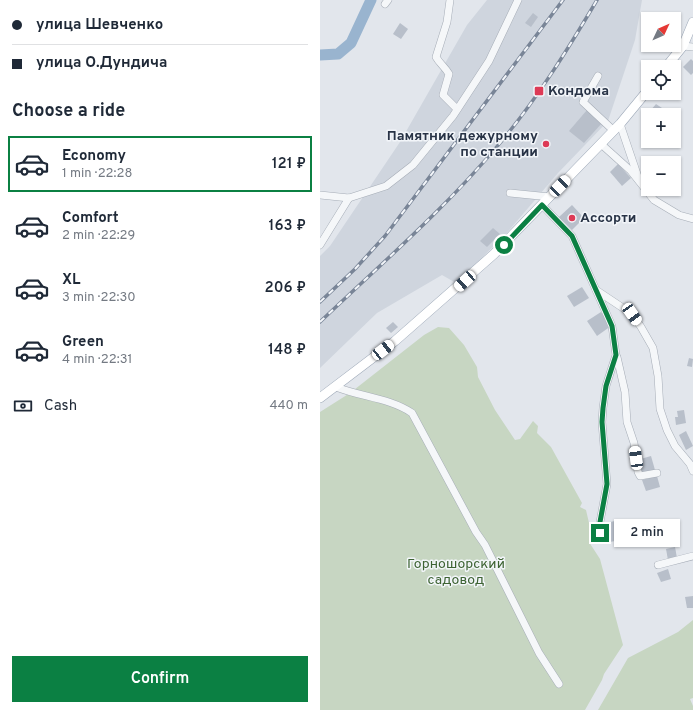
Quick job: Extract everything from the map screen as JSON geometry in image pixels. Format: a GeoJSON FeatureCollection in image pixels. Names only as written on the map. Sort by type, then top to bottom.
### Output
{"type":"FeatureCollection","features":[{"type":"Feature","properties":{"kind":"main road"},"geometry":{"type":"LineString","coordinates":[[672,60],[683,46],[693,22]]}},
{"type":"Feature","properties":{"kind":"main road"},"geometry":{"type":"LineString","coordinates":[[320,398],[395,341],[494,254],[617,128],[641,99]]}},
{"type":"Feature","properties":{"kind":"street"},"geometry":{"type":"LineString","coordinates":[[450,0],[447,22],[436,57],[440,64],[446,68],[449,74],[443,95],[457,109]]}},
{"type":"Feature","properties":{"kind":"street"},"geometry":{"type":"LineString","coordinates":[[320,195],[349,198],[386,186],[413,165],[457,109],[489,61],[518,0]]}},
{"type":"Feature","properties":{"kind":"street"},"geometry":{"type":"LineString","coordinates":[[683,46],[693,47]]}},
{"type":"Feature","properties":{"kind":"street"},"geometry":{"type":"LineString","coordinates":[[598,76],[583,102],[617,128],[641,184]]}},
{"type":"Feature","properties":{"kind":"street"},"geometry":{"type":"LineString","coordinates":[[601,144],[631,171],[641,184]]}},
{"type":"Feature","properties":{"kind":"street"},"geometry":{"type":"LineString","coordinates":[[510,193],[550,197]]}},
{"type":"Feature","properties":{"kind":"street"},"geometry":{"type":"LineString","coordinates":[[651,196],[654,200],[679,215],[693,219]]}},
{"type":"Feature","properties":{"kind":"street"},"geometry":{"type":"LineString","coordinates":[[320,245],[349,198]]}},
{"type":"Feature","properties":{"kind":"street"},"geometry":{"type":"LineString","coordinates":[[542,205],[572,236],[612,326],[616,355],[625,392],[627,422],[634,443],[638,472],[640,476],[657,473]]}},
{"type":"Feature","properties":{"kind":"street"},"geometry":{"type":"LineString","coordinates":[[596,290],[632,314],[653,348],[656,363],[660,409],[667,430],[675,446],[690,464],[693,471]]}},
{"type":"Feature","properties":{"kind":"street"},"geometry":{"type":"LineString","coordinates":[[600,533],[600,522],[607,484],[602,422],[603,408],[606,386],[616,355]]}},
{"type":"Feature","properties":{"kind":"street"},"geometry":{"type":"LineString","coordinates":[[336,387],[350,393],[402,406],[412,413],[476,532],[489,551],[539,653],[559,684]]}},
{"type":"Feature","properties":{"kind":"street"},"geometry":{"type":"LineString","coordinates":[[658,565],[693,556]]}},
{"type":"Feature","properties":{"kind":"shaded area"},"geometry":{"type":"Polygon","coordinates":[[[487,0],[642,0],[635,40],[608,121],[558,173],[505,235],[456,283],[442,275],[377,313],[320,368],[320,256],[330,246],[400,142],[467,25],[487,0]]]}},
{"type":"Feature","properties":{"kind":"green space","name":"Горношорский садовод"},"geometry":{"type":"Polygon","coordinates":[[[438,327],[449,328],[464,345],[477,367],[478,377],[495,410],[515,440],[520,439],[533,421],[538,426],[537,433],[551,447],[582,503],[580,507],[586,510],[589,523],[593,526],[590,533],[589,542],[600,559],[623,645],[604,674],[585,710],[320,710],[320,412],[350,393],[424,335],[438,327]]]}},
{"type":"Feature","properties":{"kind":"green space"},"geometry":{"type":"Polygon","coordinates":[[[693,620],[693,698],[690,699],[693,710],[598,710],[628,658],[678,632],[693,620]]]}},
{"type":"Feature","properties":{"kind":"building"},"geometry":{"type":"Polygon","coordinates":[[[533,13],[538,17],[531,27],[525,23],[533,13]]]}},
{"type":"Feature","properties":{"kind":"building"},"geometry":{"type":"Polygon","coordinates":[[[400,23],[408,29],[401,39],[393,34],[400,23]]]}},
{"type":"Feature","properties":{"kind":"building"},"geometry":{"type":"Polygon","coordinates":[[[691,59],[693,61],[693,73],[691,75],[683,67],[691,59]]]}},
{"type":"Feature","properties":{"kind":"building"},"geometry":{"type":"Polygon","coordinates":[[[656,104],[662,108],[653,108],[656,104]]]}},
{"type":"Feature","properties":{"kind":"building"},"geometry":{"type":"Polygon","coordinates":[[[587,110],[602,123],[584,143],[569,131],[587,110]]]}},
{"type":"Feature","properties":{"kind":"building"},"geometry":{"type":"Polygon","coordinates":[[[618,164],[631,178],[622,186],[610,172],[618,164]]]}},
{"type":"Feature","properties":{"kind":"building","name":"Ассорти"},"geometry":{"type":"Polygon","coordinates":[[[572,205],[584,218],[572,230],[559,217],[572,205]]]}},
{"type":"Feature","properties":{"kind":"building"},"geometry":{"type":"Polygon","coordinates":[[[493,228],[500,234],[487,247],[480,241],[493,228]]]}},
{"type":"Feature","properties":{"kind":"building"},"geometry":{"type":"Polygon","coordinates":[[[582,287],[589,298],[574,307],[567,296],[582,287]]]}},
{"type":"Feature","properties":{"kind":"building"},"geometry":{"type":"Polygon","coordinates":[[[601,312],[611,326],[597,336],[587,321],[601,312]]]}},
{"type":"Feature","properties":{"kind":"building"},"geometry":{"type":"Polygon","coordinates":[[[393,322],[398,327],[391,333],[386,328],[393,322]]]}},
{"type":"Feature","properties":{"kind":"building"},"geometry":{"type":"Polygon","coordinates":[[[689,358],[693,359],[692,367],[687,366],[689,358]]]}},
{"type":"Feature","properties":{"kind":"building"},"geometry":{"type":"Polygon","coordinates":[[[684,410],[686,423],[676,425],[675,417],[678,417],[677,411],[684,410]]]}},
{"type":"Feature","properties":{"kind":"building"},"geometry":{"type":"Polygon","coordinates":[[[686,431],[693,446],[686,450],[679,435],[686,431]]]}},
{"type":"Feature","properties":{"kind":"building"},"geometry":{"type":"Polygon","coordinates":[[[651,456],[655,470],[641,473],[637,460],[651,456]]]}},
{"type":"Feature","properties":{"kind":"building"},"geometry":{"type":"Polygon","coordinates":[[[657,476],[660,487],[646,491],[642,480],[657,476]]]}},
{"type":"Feature","properties":{"kind":"building"},"geometry":{"type":"Polygon","coordinates":[[[615,521],[620,540],[610,542],[605,523],[615,521]]]}},
{"type":"Feature","properties":{"kind":"building"},"geometry":{"type":"Polygon","coordinates":[[[654,522],[656,534],[646,536],[643,525],[654,522]]]}},
{"type":"Feature","properties":{"kind":"building"},"geometry":{"type":"Polygon","coordinates":[[[675,547],[677,558],[668,560],[666,549],[675,547]]]}},
{"type":"Feature","properties":{"kind":"building"},"geometry":{"type":"Polygon","coordinates":[[[668,569],[671,579],[661,582],[657,573],[668,569]]]}},
{"type":"Feature","properties":{"kind":"building"},"geometry":{"type":"Polygon","coordinates":[[[693,596],[693,608],[687,608],[685,597],[693,596]]]}},
{"type":"Feature","properties":{"kind":"waterway"},"geometry":{"type":"LineString","coordinates":[[320,55],[338,54],[351,43],[371,0]]}},
{"type":"Feature","properties":{"kind":"railway"},"geometry":{"type":"LineString","coordinates":[[320,302],[355,269],[385,236],[563,0]]}},
{"type":"Feature","properties":{"kind":"railway"},"geometry":{"type":"LineString","coordinates":[[320,322],[435,213],[458,190],[500,143],[527,109],[552,73],[597,0]]}},
{"type":"Feature","properties":{"kind":"place","name":"Кондома"},"geometry":{"type":"Point","coordinates":[539,91]}},
{"type":"Feature","properties":{"kind":"place","name":"Памятник дежурному по станции"},"geometry":{"type":"Point","coordinates":[546,144]}},
{"type":"Feature","properties":{"kind":"place","name":"Ассорти"},"geometry":{"type":"Point","coordinates":[572,218]}},
{"type":"Feature","properties":{"kind":"route"},"geometry":{"type":"LineString","coordinates":[[504,245],[542,205],[572,236],[612,326],[616,355],[606,386],[603,408],[602,422],[607,484],[600,522],[600,533]]}}]}
